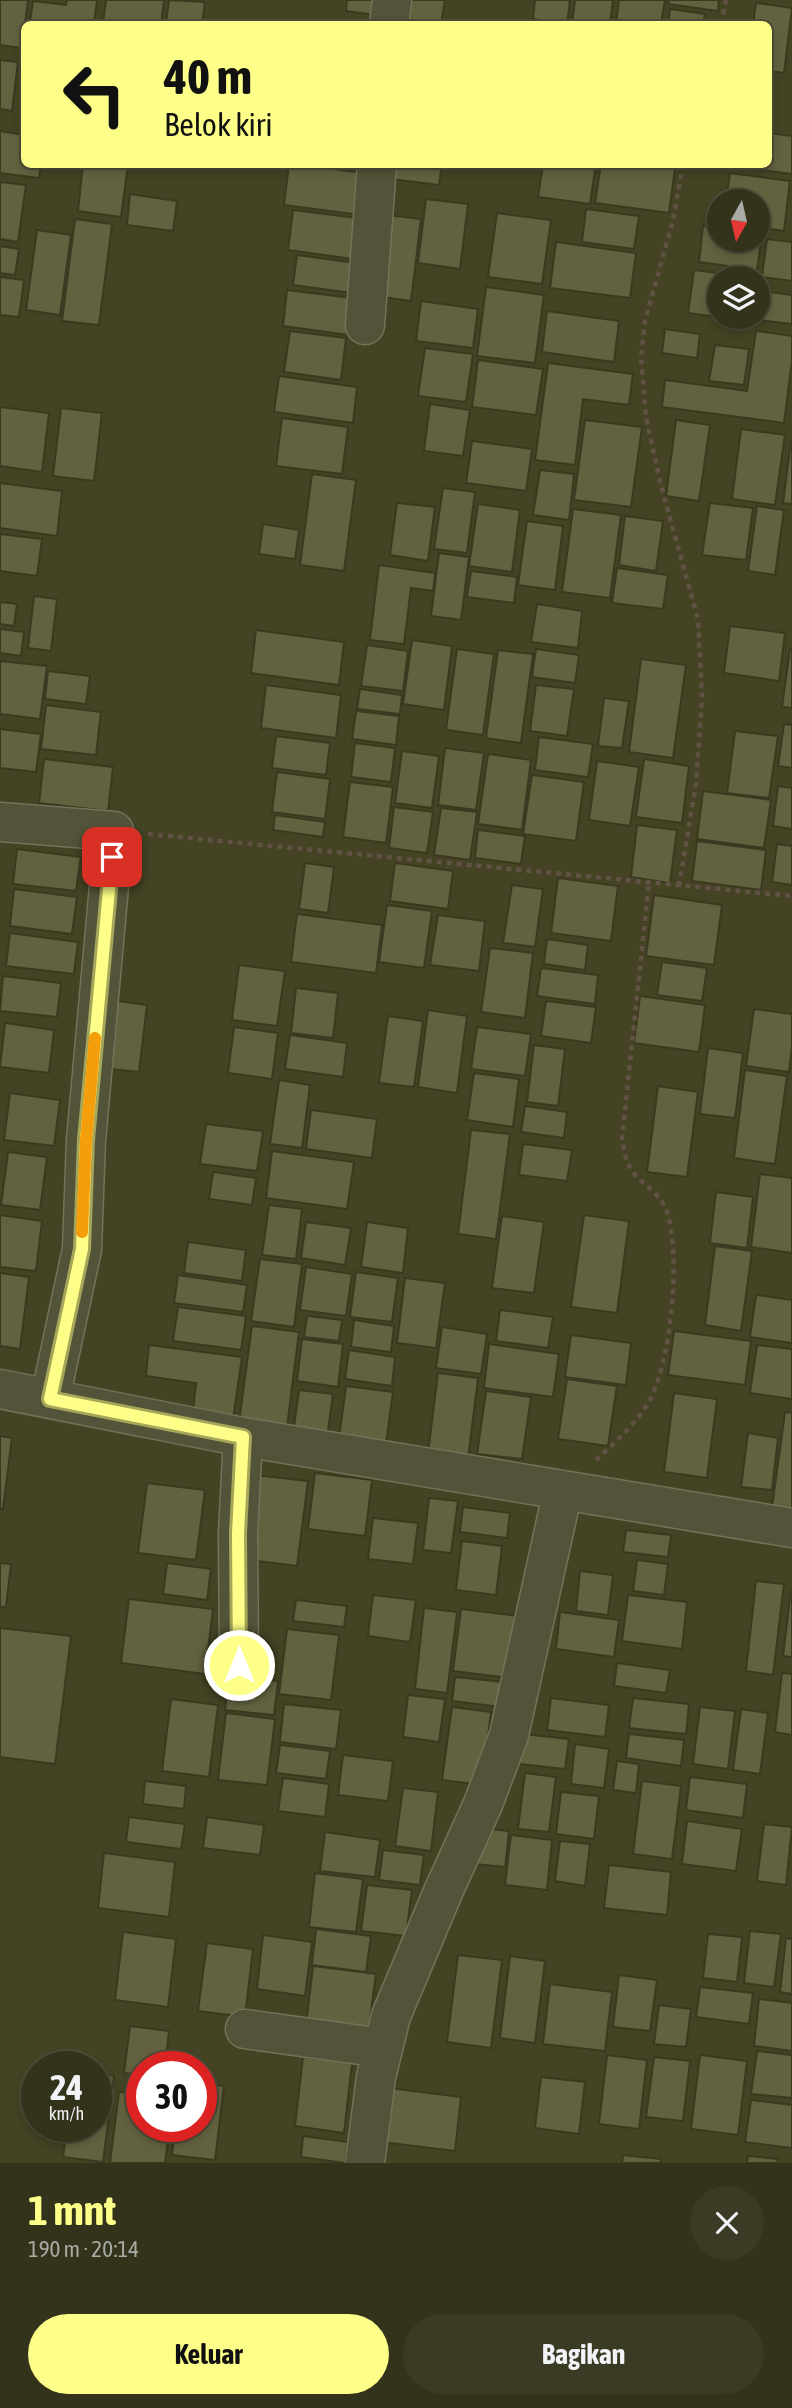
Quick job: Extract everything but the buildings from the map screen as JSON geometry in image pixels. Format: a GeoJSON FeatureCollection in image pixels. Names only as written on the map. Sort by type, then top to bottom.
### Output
{"type":"FeatureCollection","features":[{"type":"Feature","properties":{"kind":"street"},"geometry":{"type":"LineString","coordinates":[[388,21],[392,0]]}},
{"type":"Feature","properties":{"kind":"street"},"geometry":{"type":"LineString","coordinates":[[365,325],[377,168]]}},
{"type":"Feature","properties":{"kind":"street"},"geometry":{"type":"LineString","coordinates":[[0,822],[114,831],[86,1140],[82,1249],[50,1399]]}},
{"type":"Feature","properties":{"kind":"street"},"geometry":{"type":"LineString","coordinates":[[0,1389],[243,1437],[792,1528]]}},
{"type":"Feature","properties":{"kind":"street"},"geometry":{"type":"LineString","coordinates":[[239,1665],[238,1533],[243,1437]]}},
{"type":"Feature","properties":{"kind":"street"},"geometry":{"type":"LineString","coordinates":[[365,2163],[376,2077],[391,2016],[483,1804],[509,1735],[563,1490]]}},
{"type":"Feature","properties":{"kind":"street"},"geometry":{"type":"LineString","coordinates":[[245,2029],[383,2048]]}},
{"type":"Feature","properties":{"kind":"path"},"geometry":{"type":"LineString","coordinates":[[722,21],[726,0]]}},
{"type":"Feature","properties":{"kind":"path"},"geometry":{"type":"LineString","coordinates":[[679,886],[696,785],[702,696],[698,619],[646,417],[641,357],[645,321],[673,220],[682,168]]}},
{"type":"Feature","properties":{"kind":"path"},"geometry":{"type":"LineString","coordinates":[[114,831],[792,896]]}},
{"type":"Feature","properties":{"kind":"path"},"geometry":{"type":"LineString","coordinates":[[563,1490],[612,1445],[651,1398],[659,1377],[675,1284],[673,1240],[667,1213],[660,1197],[635,1175],[624,1155],[622,1138],[649,883]]}},
{"type":"Feature","properties":{"kind":"slow traffic"},"geometry":{"type":"LineString","coordinates":[[82,1232],[86,1140],[95,1038]]}},
{"type":"Feature","properties":{"kind":"route"},"geometry":{"type":"LineString","coordinates":[[112,857],[86,1140],[82,1249],[50,1399],[243,1437],[238,1533],[239,1665]]}}]}
